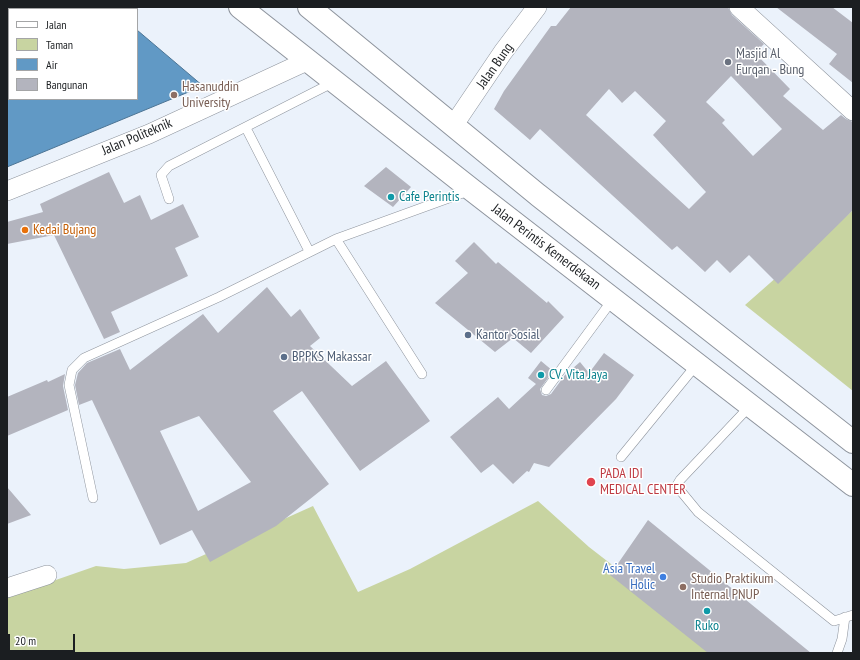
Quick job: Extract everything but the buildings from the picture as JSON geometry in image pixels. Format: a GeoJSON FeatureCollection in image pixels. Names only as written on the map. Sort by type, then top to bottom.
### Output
{"type":"FeatureCollection","features":[{"type":"Feature","properties":{"kind":"highway","name":"Jalan Perintis Kemerdekaan"},"geometry":{"type":"LineString","coordinates":[[240,7],[310,60],[472,190],[614,298],[750,406],[853,485]]}},
{"type":"Feature","properties":{"kind":"highway"},"geometry":{"type":"LineString","coordinates":[[309,7],[551,205],[853,442]]}},
{"type":"Feature","properties":{"kind":"street","name":"Jalan Bung"},"geometry":{"type":"LineString","coordinates":[[453,126],[503,52],[537,7]]}},
{"type":"Feature","properties":{"kind":"street"},"geometry":{"type":"LineString","coordinates":[[739,7],[853,111]]}},
{"type":"Feature","properties":{"kind":"street","name":"Jalan Politeknik"},"geometry":{"type":"LineString","coordinates":[[7,191],[149,134],[310,60]]}},
{"type":"Feature","properties":{"kind":"street"},"geometry":{"type":"LineString","coordinates":[[7,588],[47,575]]}},
{"type":"Feature","properties":{"kind":"lane"},"geometry":{"type":"LineString","coordinates":[[169,199],[161,180],[161,175],[169,166],[246,128],[335,81]]}},
{"type":"Feature","properties":{"kind":"lane"},"geometry":{"type":"LineString","coordinates":[[246,128],[309,251]]}},
{"type":"Feature","properties":{"kind":"lane"},"geometry":{"type":"LineString","coordinates":[[93,498],[69,385],[72,370],[84,358],[220,297],[309,251],[336,239],[472,190]]}},
{"type":"Feature","properties":{"kind":"lane"},"geometry":{"type":"LineString","coordinates":[[336,239],[422,374]]}},
{"type":"Feature","properties":{"kind":"lane"},"geometry":{"type":"LineString","coordinates":[[546,390],[614,298]]}},
{"type":"Feature","properties":{"kind":"lane"},"geometry":{"type":"LineString","coordinates":[[621,457],[697,364]]}},
{"type":"Feature","properties":{"kind":"lane"},"geometry":{"type":"LineString","coordinates":[[750,406],[680,480],[678,485],[679,489],[698,512],[834,620],[849,616]]}},
{"type":"Feature","properties":{"kind":"lane"},"geometry":{"type":"LineString","coordinates":[[837,653],[849,616]]}},
{"type":"Feature","properties":{"kind":"green space"},"geometry":{"type":"Polygon","coordinates":[[[853,210],[853,391],[745,305],[853,210]]]}},
{"type":"Feature","properties":{"kind":"green space"},"geometry":{"type":"Polygon","coordinates":[[[538,501],[589,547],[726,653],[7,653],[7,597],[96,566],[124,569],[186,563],[313,506],[358,592],[410,569],[538,501]]]}},
{"type":"Feature","properties":{"kind":"water","name":"Hasanuddin University"},"geometry":{"type":"Polygon","coordinates":[[[7,7],[112,8],[8,8],[8,100],[138,100],[138,31],[203,86],[7,167],[7,7]]]}},
{"type":"Feature","properties":{"kind":"place","name":"Masjid Al Furqan - Bung"},"geometry":{"type":"Point","coordinates":[728,62]}},
{"type":"Feature","properties":{"kind":"place","name":"Hasanuddin University"},"geometry":{"type":"Point","coordinates":[174,95]}},
{"type":"Feature","properties":{"kind":"place","name":"Cafe Perintis"},"geometry":{"type":"Point","coordinates":[391,197]}},
{"type":"Feature","properties":{"kind":"place","name":"Kedai Bujang"},"geometry":{"type":"Point","coordinates":[25,230]}},
{"type":"Feature","properties":{"kind":"place","name":"Kantor Sosial"},"geometry":{"type":"Point","coordinates":[468,335]}},
{"type":"Feature","properties":{"kind":"place","name":"BPPKS Makassar"},"geometry":{"type":"Point","coordinates":[284,357]}},
{"type":"Feature","properties":{"kind":"place","name":"CV. Vita Jaya"},"geometry":{"type":"Point","coordinates":[541,375]}},
{"type":"Feature","properties":{"kind":"place","name":"PADA IDI MEDICAL CENTER"},"geometry":{"type":"Point","coordinates":[591,482]}},
{"type":"Feature","properties":{"kind":"place","name":"Asia Travel Holic"},"geometry":{"type":"Point","coordinates":[663,577]}},
{"type":"Feature","properties":{"kind":"place","name":"Studio Praktikum Internal PNUP"},"geometry":{"type":"Point","coordinates":[683,587]}},
{"type":"Feature","properties":{"kind":"place","name":"Ruko"},"geometry":{"type":"Point","coordinates":[707,611]}}]}
